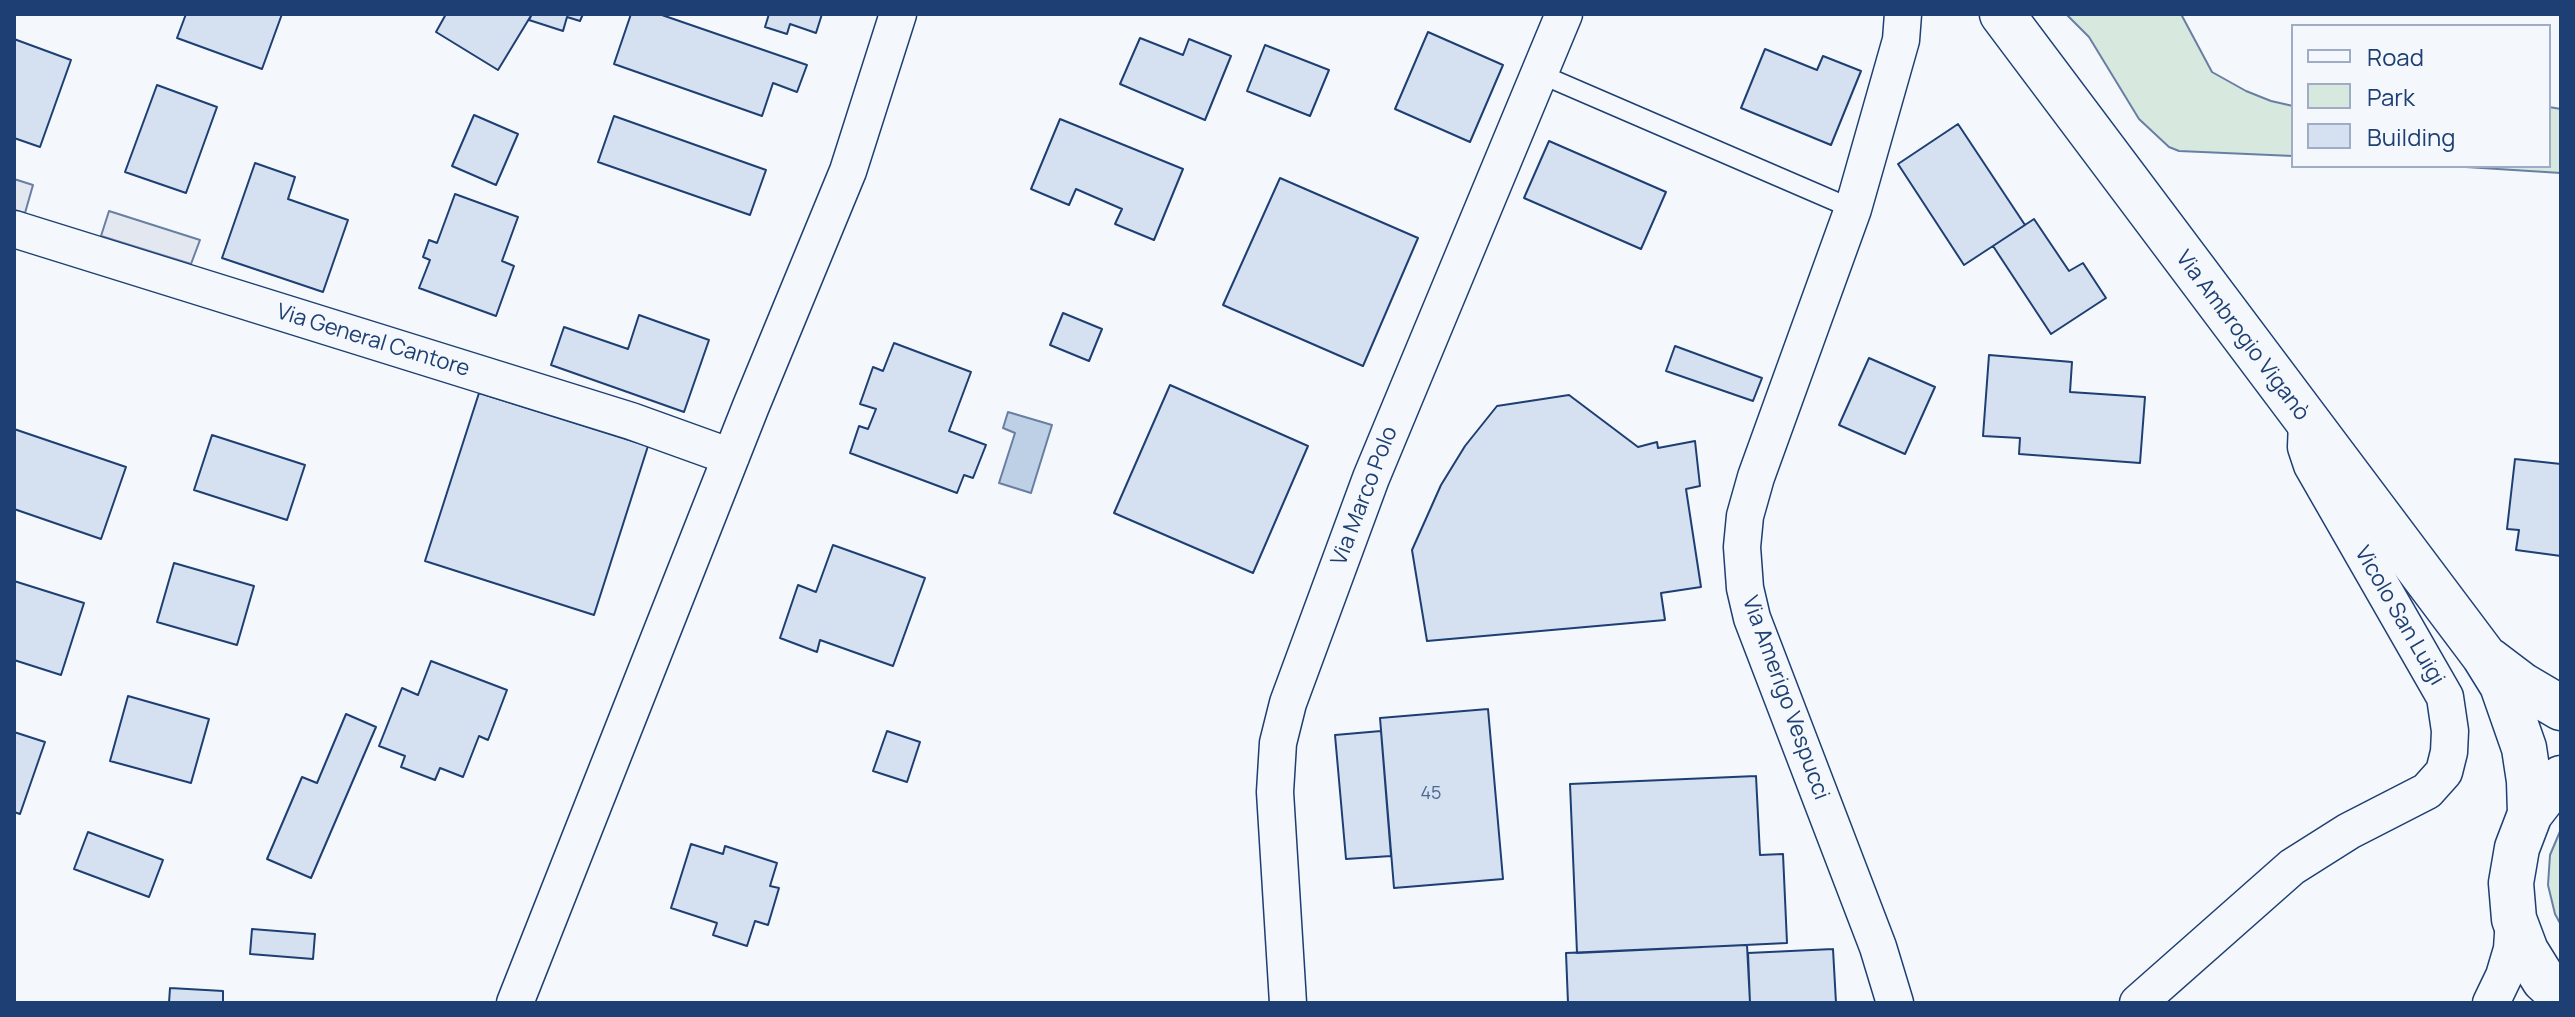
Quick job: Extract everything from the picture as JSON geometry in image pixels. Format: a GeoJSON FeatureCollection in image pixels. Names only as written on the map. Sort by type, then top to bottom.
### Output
{"type":"FeatureCollection","features":[{"type":"Feature","properties":{"kind":"main road","name":"Via Ambrogio Viganò"},"geometry":{"type":"LineString","coordinates":[[2002,14],[2484,656],[2502,685],[2515,716],[2524,748],[2530,814]]}},
{"type":"Feature","properties":{"kind":"main road","name":"Via Ambrogio Viganò"},"geometry":{"type":"LineString","coordinates":[[2484,656],[2522,685],[2561,708]]}},
{"type":"Feature","properties":{"kind":"main road","name":"Via Ambrogio Viganò"},"geometry":{"type":"LineString","coordinates":[[2561,778],[2530,814],[2517,848],[2511,883],[2514,919],[2526,951],[2544,980],[2561,996]]}},
{"type":"Feature","properties":{"kind":"street"},"geometry":{"type":"LineString","coordinates":[[515,1003],[848,171],[898,14]]}},
{"type":"Feature","properties":{"kind":"street","name":"Via Marco Polo"},"geometry":{"type":"LineString","coordinates":[[1288,1003],[1275,792],[1278,743],[1288,703],[1371,478],[1564,14]]}},
{"type":"Feature","properties":{"kind":"street","name":"Via Amerigo Vespucci"},"geometry":{"type":"LineString","coordinates":[[1895,1003],[1878,947],[1752,618],[1745,588],[1742,547],[1745,516],[1756,477],[1853,209],[1901,40],[1903,14]]}},
{"type":"Feature","properties":{"kind":"street","name":"Via General Cantore"},"geometry":{"type":"LineString","coordinates":[[14,229],[631,421],[731,457]]}},
{"type":"Feature","properties":{"kind":"street","name":"Vicolo San Luigi"},"geometry":{"type":"LineString","coordinates":[[2138,1003],[2292,867],[2349,831],[2427,791],[2444,772],[2450,731],[2445,697],[2312,465],[2306,447],[2307,422]]}},
{"type":"Feature","properties":{"kind":"street"},"geometry":{"type":"LineString","coordinates":[[2491,1003],[2512,949],[2514,919]]}},
{"type":"Feature","properties":{"kind":"lane"},"geometry":{"type":"LineString","coordinates":[[1538,73],[1853,209]]}},
{"type":"Feature","properties":{"kind":"green space"},"geometry":{"type":"Polygon","coordinates":[[[2066,14],[2181,14],[2212,72],[2246,91],[2291,106],[2291,156],[2179,151],[2169,147],[2139,119],[2089,37],[2066,14]]]}},
{"type":"Feature","properties":{"kind":"green space"},"geometry":{"type":"Polygon","coordinates":[[[2551,107],[2561,109],[2561,173],[2482,168],[2551,168],[2551,107]]]}},
{"type":"Feature","properties":{"kind":"green space"},"geometry":{"type":"Polygon","coordinates":[[[2561,829],[2561,925],[2548,885],[2550,855],[2561,829]]]}},
{"type":"Feature","properties":{"kind":"shaded area"},"geometry":{"type":"Polygon","coordinates":[[[14,179],[33,185],[25,213],[14,210],[14,179]]]}},
{"type":"Feature","properties":{"kind":"shaded area"},"geometry":{"type":"Polygon","coordinates":[[[109,211],[200,240],[191,264],[101,236],[109,211]]]}},
{"type":"Feature","properties":{"kind":"water"},"geometry":{"type":"Polygon","coordinates":[[[1008,412],[1052,425],[1031,493],[999,483],[1015,433],[1003,428],[1008,412]]]}},
{"type":"Feature","properties":{"kind":"building"},"geometry":{"type":"Polygon","coordinates":[[[186,14],[282,14],[262,69],[177,38],[186,14]]]}},
{"type":"Feature","properties":{"kind":"building"},"geometry":{"type":"Polygon","coordinates":[[[446,14],[532,14],[498,70],[436,32],[446,14]]]}},
{"type":"Feature","properties":{"kind":"building"},"geometry":{"type":"Polygon","coordinates":[[[532,14],[583,14],[580,21],[567,17],[563,31],[529,20],[532,14]]]}},
{"type":"Feature","properties":{"kind":"building"},"geometry":{"type":"Polygon","coordinates":[[[631,14],[659,14],[807,65],[797,92],[773,83],[762,116],[614,64],[631,14]]]}},
{"type":"Feature","properties":{"kind":"building"},"geometry":{"type":"Polygon","coordinates":[[[769,14],[822,14],[816,33],[790,24],[787,34],[765,27],[769,14]]]}},
{"type":"Feature","properties":{"kind":"building"},"geometry":{"type":"Polygon","coordinates":[[[1428,32],[1503,65],[1470,142],[1395,109],[1428,32]]]}},
{"type":"Feature","properties":{"kind":"building"},"geometry":{"type":"Polygon","coordinates":[[[1140,38],[1183,55],[1189,39],[1231,56],[1205,120],[1120,84],[1140,38]]]}},
{"type":"Feature","properties":{"kind":"building"},"geometry":{"type":"Polygon","coordinates":[[[14,39],[71,60],[40,147],[14,138],[14,39]]]}},
{"type":"Feature","properties":{"kind":"building"},"geometry":{"type":"Polygon","coordinates":[[[1265,45],[1329,70],[1310,116],[1247,91],[1265,45]]]}},
{"type":"Feature","properties":{"kind":"building"},"geometry":{"type":"Polygon","coordinates":[[[1765,49],[1817,70],[1823,56],[1861,71],[1831,145],[1741,108],[1765,49]]]}},
{"type":"Feature","properties":{"kind":"building"},"geometry":{"type":"Polygon","coordinates":[[[157,85],[217,107],[186,193],[125,172],[157,85]]]}},
{"type":"Feature","properties":{"kind":"building"},"geometry":{"type":"Polygon","coordinates":[[[474,115],[518,134],[496,185],[452,166],[474,115]]]}},
{"type":"Feature","properties":{"kind":"building"},"geometry":{"type":"Polygon","coordinates":[[[614,116],[766,170],[750,215],[598,162],[614,116]]]}},
{"type":"Feature","properties":{"kind":"building"},"geometry":{"type":"Polygon","coordinates":[[[1060,119],[1183,169],[1154,240],[1115,224],[1122,209],[1076,189],[1069,205],[1031,189],[1060,119]]]}},
{"type":"Feature","properties":{"kind":"building"},"geometry":{"type":"Polygon","coordinates":[[[1958,124],[2025,225],[1964,265],[1898,164],[1958,124]]]}},
{"type":"Feature","properties":{"kind":"building"},"geometry":{"type":"Polygon","coordinates":[[[1549,141],[1666,192],[1641,249],[1524,198],[1549,141]]]}},
{"type":"Feature","properties":{"kind":"building"},"geometry":{"type":"Polygon","coordinates":[[[255,163],[295,177],[288,199],[348,220],[323,292],[222,258],[255,163]]]}},
{"type":"Feature","properties":{"kind":"building"},"geometry":{"type":"Polygon","coordinates":[[[1280,178],[1418,238],[1363,366],[1223,305],[1280,178]]]}},
{"type":"Feature","properties":{"kind":"building"},"geometry":{"type":"Polygon","coordinates":[[[455,194],[518,217],[502,261],[514,266],[496,316],[419,288],[430,260],[423,257],[429,240],[437,243],[455,194]]]}},
{"type":"Feature","properties":{"kind":"building"},"geometry":{"type":"Polygon","coordinates":[[[2034,219],[2069,271],[2083,263],[2106,298],[2051,334],[1993,246],[2034,219]]]}},
{"type":"Feature","properties":{"kind":"building"},"geometry":{"type":"Polygon","coordinates":[[[1063,313],[1102,329],[1089,361],[1050,345],[1063,313]]]}},
{"type":"Feature","properties":{"kind":"building"},"geometry":{"type":"Polygon","coordinates":[[[639,315],[709,340],[684,412],[551,365],[564,327],[628,349],[639,315]]]}},
{"type":"Feature","properties":{"kind":"building"},"geometry":{"type":"Polygon","coordinates":[[[894,343],[971,372],[949,431],[986,445],[973,478],[964,475],[957,493],[850,453],[859,426],[868,429],[876,409],[860,404],[873,367],[883,371],[894,343]]]}},
{"type":"Feature","properties":{"kind":"building"},"geometry":{"type":"Polygon","coordinates":[[[1675,346],[1762,378],[1753,401],[1666,371],[1675,346]]]}},
{"type":"Feature","properties":{"kind":"building"},"geometry":{"type":"Polygon","coordinates":[[[1989,355],[2072,362],[2070,392],[2145,397],[2140,463],[2019,454],[2020,438],[1983,436],[1989,355]]]}},
{"type":"Feature","properties":{"kind":"building"},"geometry":{"type":"Polygon","coordinates":[[[1869,358],[1935,387],[1905,454],[1839,425],[1869,358]]]}},
{"type":"Feature","properties":{"kind":"building"},"geometry":{"type":"Polygon","coordinates":[[[1170,385],[1308,446],[1253,573],[1114,513],[1170,385]]]}},
{"type":"Feature","properties":{"kind":"building"},"geometry":{"type":"Polygon","coordinates":[[[479,393],[648,446],[594,615],[425,561],[479,393]]]}},
{"type":"Feature","properties":{"kind":"building"},"geometry":{"type":"Polygon","coordinates":[[[1569,395],[1638,447],[1657,442],[1658,448],[1695,441],[1700,486],[1686,489],[1701,587],[1661,593],[1665,620],[1427,641],[1412,550],[1441,485],[1465,446],[1497,406],[1569,395]]]}},
{"type":"Feature","properties":{"kind":"building"},"geometry":{"type":"Polygon","coordinates":[[[14,429],[126,467],[101,539],[14,509],[14,429]]]}},
{"type":"Feature","properties":{"kind":"building"},"geometry":{"type":"Polygon","coordinates":[[[212,435],[305,465],[287,520],[194,490],[212,435]]]}},
{"type":"Feature","properties":{"kind":"building"},"geometry":{"type":"Polygon","coordinates":[[[2515,459],[2561,464],[2561,556],[2516,550],[2519,530],[2507,529],[2515,459]]]}},
{"type":"Feature","properties":{"kind":"building"},"geometry":{"type":"Polygon","coordinates":[[[833,545],[925,578],[893,666],[820,640],[817,652],[780,638],[798,585],[816,592],[833,545]]]}},
{"type":"Feature","properties":{"kind":"building"},"geometry":{"type":"Polygon","coordinates":[[[174,563],[254,586],[237,645],[157,622],[174,563]]]}},
{"type":"Feature","properties":{"kind":"building"},"geometry":{"type":"Polygon","coordinates":[[[14,581],[84,603],[61,675],[14,660],[14,581]]]}},
{"type":"Feature","properties":{"kind":"building"},"geometry":{"type":"Polygon","coordinates":[[[431,661],[507,690],[488,740],[479,736],[463,777],[440,768],[435,780],[401,767],[405,756],[379,746],[402,688],[418,695],[431,661]]]}},
{"type":"Feature","properties":{"kind":"building"},"geometry":{"type":"Polygon","coordinates":[[[128,696],[209,719],[191,783],[110,761],[128,696]]]}},
{"type":"Feature","properties":{"kind":"building"},"geometry":{"type":"Polygon","coordinates":[[[1488,709],[1503,879],[1394,888],[1380,718],[1488,709]]]}},
{"type":"Feature","properties":{"kind":"building"},"geometry":{"type":"Polygon","coordinates":[[[346,714],[376,727],[311,878],[267,859],[302,777],[317,783],[346,714]]]}},
{"type":"Feature","properties":{"kind":"building"},"geometry":{"type":"Polygon","coordinates":[[[887,731],[920,742],[907,782],[873,771],[887,731]]]}},
{"type":"Feature","properties":{"kind":"building"},"geometry":{"type":"Polygon","coordinates":[[[1381,731],[1391,856],[1346,859],[1335,735],[1381,731]]]}},
{"type":"Feature","properties":{"kind":"building"},"geometry":{"type":"Polygon","coordinates":[[[14,732],[45,742],[20,814],[14,812],[14,732]]]}},
{"type":"Feature","properties":{"kind":"building"},"geometry":{"type":"Polygon","coordinates":[[[1756,776],[1760,855],[1783,854],[1787,943],[1577,953],[1570,784],[1756,776]]]}},
{"type":"Feature","properties":{"kind":"building"},"geometry":{"type":"Polygon","coordinates":[[[88,832],[163,860],[149,897],[74,869],[88,832]]]}},
{"type":"Feature","properties":{"kind":"building"},"geometry":{"type":"Polygon","coordinates":[[[691,844],[723,854],[725,846],[777,863],[770,886],[779,888],[768,925],[755,921],[747,946],[713,935],[717,923],[671,908],[691,844]]]}},
{"type":"Feature","properties":{"kind":"building"},"geometry":{"type":"Polygon","coordinates":[[[252,929],[315,934],[313,959],[250,954],[252,929]]]}},
{"type":"Feature","properties":{"kind":"building"},"geometry":{"type":"Polygon","coordinates":[[[1747,945],[1750,1003],[1568,1003],[1566,953],[1747,945]]]}},
{"type":"Feature","properties":{"kind":"building"},"geometry":{"type":"Polygon","coordinates":[[[1833,949],[1836,1003],[1750,1003],[1748,953],[1833,949]]]}},
{"type":"Feature","properties":{"kind":"building"},"geometry":{"type":"Polygon","coordinates":[[[170,988],[223,991],[223,1003],[169,1003],[170,988]]]}}]}
